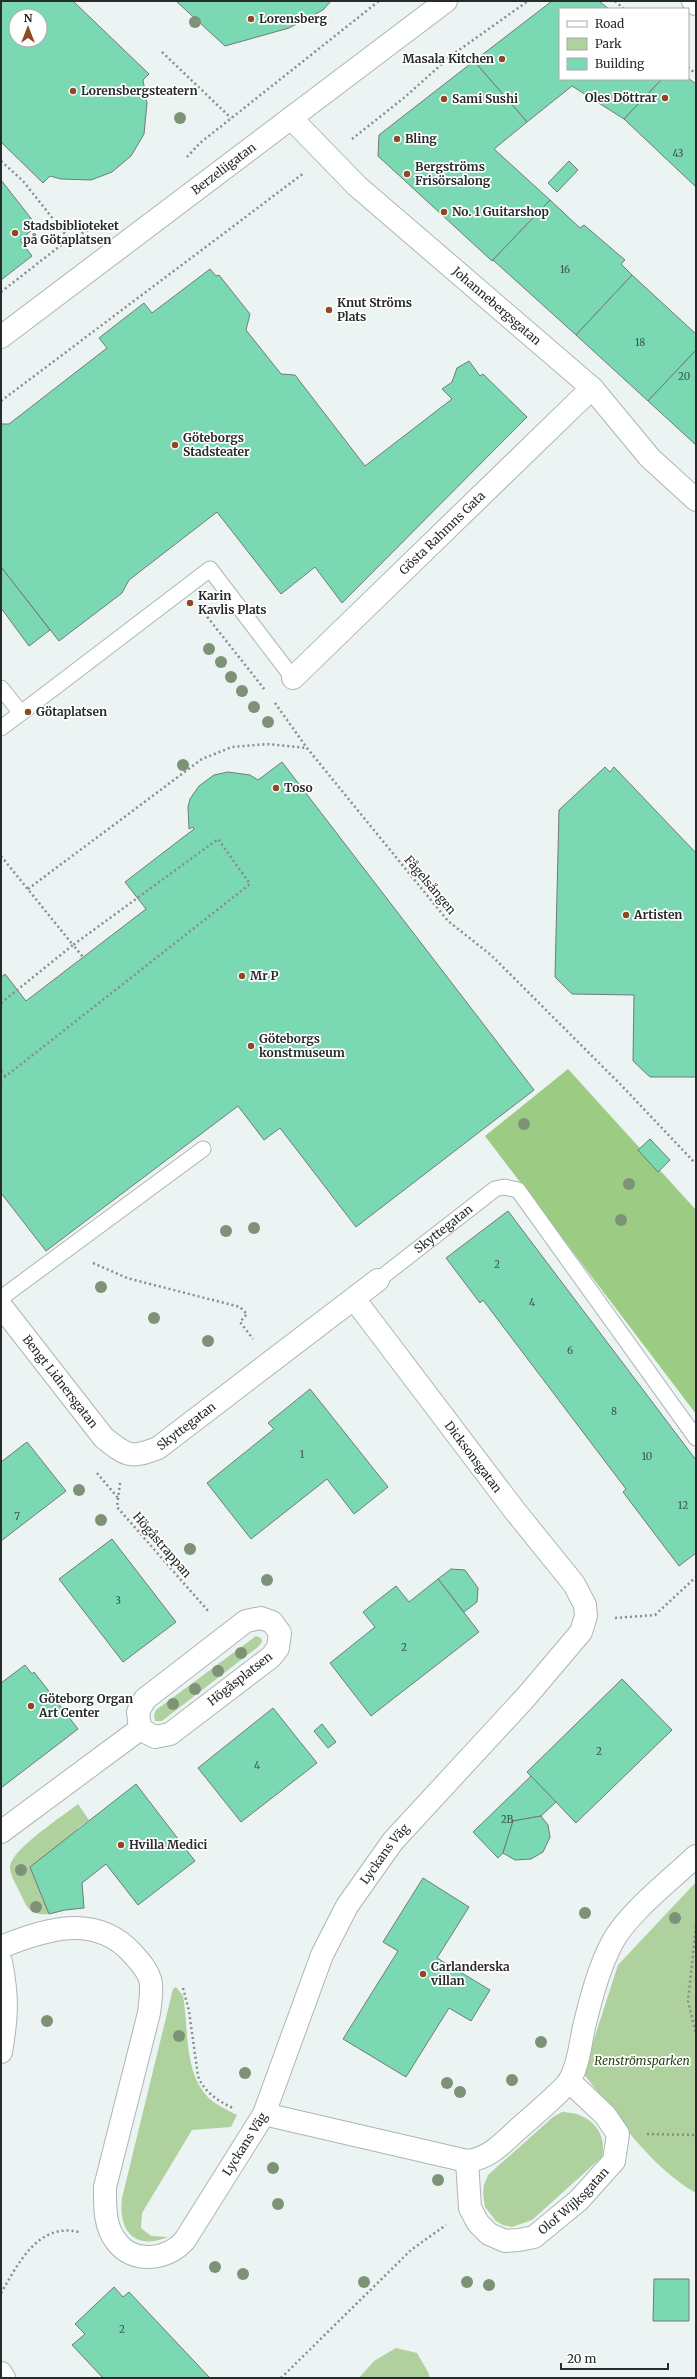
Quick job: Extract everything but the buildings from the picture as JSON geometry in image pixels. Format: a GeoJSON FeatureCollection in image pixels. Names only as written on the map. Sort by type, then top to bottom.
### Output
{"type":"FeatureCollection","features":[{"type":"Feature","properties":{"kind":"street","name":"Berzeliigatan"},"geometry":{"type":"LineString","coordinates":[[1,337],[446,1]]}},
{"type":"Feature","properties":{"kind":"street"},"geometry":{"type":"LineString","coordinates":[[693,1],[696,4]]}},
{"type":"Feature","properties":{"kind":"street","name":"Johannebergsgatan"},"geometry":{"type":"LineString","coordinates":[[291,118],[357,186],[592,388],[650,458],[696,500]]}},
{"type":"Feature","properties":{"kind":"street","name":"Gösta Rahmns Gata"},"geometry":{"type":"LineString","coordinates":[[293,678],[592,388]]}},
{"type":"Feature","properties":{"kind":"street","name":"Skyttegatan"},"geometry":{"type":"LineString","coordinates":[[124,1454],[141,1455],[158,1448],[355,1300],[378,1280]]}},
{"type":"Feature","properties":{"kind":"street","name":"Dicksonsgatan"},"geometry":{"type":"LineString","coordinates":[[355,1300],[515,1511],[574,1584],[585,1605],[586,1616]]}},
{"type":"Feature","properties":{"kind":"street","name":"Bengt Lidnersgatan"},"geometry":{"type":"LineString","coordinates":[[1,1306],[104,1438],[124,1454]]}},
{"type":"Feature","properties":{"kind":"street","name":"Lyckans Väg"},"geometry":{"type":"LineString","coordinates":[[1,1947],[58,1929],[87,1927],[105,1932],[126,1946],[144,1967],[152,1980],[149,2013],[105,2187],[107,2223],[115,2241],[128,2253],[152,2257],[173,2252],[185,2240],[264,2114],[322,1955],[347,1906],[393,1841],[526,1697],[581,1632],[586,1616]]}},
{"type":"Feature","properties":{"kind":"street","name":"Högåsplatsen"},"geometry":{"type":"LineString","coordinates":[[261,1618],[272,1622],[280,1633],[278,1648],[270,1657],[170,1734],[155,1737],[140,1729],[138,1712],[145,1698],[246,1621],[261,1618]]}},
{"type":"Feature","properties":{"kind":"street"},"geometry":{"type":"LineString","coordinates":[[1,1832],[140,1729]]}},
{"type":"Feature","properties":{"kind":"street"},"geometry":{"type":"LineString","coordinates":[[264,2114],[467,2160],[478,2160],[498,2147],[570,2081],[579,2055],[584,2027],[603,1961],[614,1939],[634,1915],[696,1856]]}},
{"type":"Feature","properties":{"kind":"street"},"geometry":{"type":"LineString","coordinates":[[1,1962],[6,1990],[7,2015],[1,2052]]}},
{"type":"Feature","properties":{"kind":"street"},"geometry":{"type":"LineString","coordinates":[[570,2081],[605,2115],[618,2134]]}},
{"type":"Feature","properties":{"kind":"street","name":"Olof Wijksgatan"},"geometry":{"type":"LineString","coordinates":[[467,2160],[470,2208],[478,2223],[489,2234],[506,2241],[534,2237],[579,2200],[614,2161],[618,2134]]}},
{"type":"Feature","properties":{"kind":"street"},"geometry":{"type":"LineString","coordinates":[[1,2373],[4,2378]]}},
{"type":"Feature","properties":{"kind":"lane"},"geometry":{"type":"LineString","coordinates":[[1,728],[210,570],[293,678]]}},
{"type":"Feature","properties":{"kind":"lane"},"geometry":{"type":"LineString","coordinates":[[1,688],[21,713]]}},
{"type":"Feature","properties":{"kind":"lane"},"geometry":{"type":"LineString","coordinates":[[1,1298],[203,1149]]}},
{"type":"Feature","properties":{"kind":"lane","name":"Skyttegatan"},"geometry":{"type":"LineString","coordinates":[[378,1280],[495,1189],[504,1187],[518,1190],[696,1438]]}},
{"type":"Feature","properties":{"kind":"path"},"geometry":{"type":"LineString","coordinates":[[186,158],[200,142],[379,1]]}},
{"type":"Feature","properties":{"kind":"path"},"geometry":{"type":"LineString","coordinates":[[1,401],[282,188],[329,156],[405,97],[452,55],[528,1]]}},
{"type":"Feature","properties":{"kind":"path"},"geometry":{"type":"LineString","coordinates":[[615,1],[623,8]]}},
{"type":"Feature","properties":{"kind":"path"},"geometry":{"type":"LineString","coordinates":[[618,4],[621,1]]}},
{"type":"Feature","properties":{"kind":"path"},"geometry":{"type":"LineString","coordinates":[[162,52],[231,118]]}},
{"type":"Feature","properties":{"kind":"path"},"geometry":{"type":"LineString","coordinates":[[1,161],[23,181],[69,239]]}},
{"type":"Feature","properties":{"kind":"path"},"geometry":{"type":"LineString","coordinates":[[1,292],[69,239],[98,226]]}},
{"type":"Feature","properties":{"kind":"path"},"geometry":{"type":"LineString","coordinates":[[185,588],[267,693]]}},
{"type":"Feature","properties":{"kind":"path","name":"Fågelsången"},"geometry":{"type":"LineString","coordinates":[[272,700],[307,748],[448,921],[492,955],[622,1086],[696,1164]]}},
{"type":"Feature","properties":{"kind":"path"},"geometry":{"type":"LineString","coordinates":[[28,889],[202,759],[232,747],[267,744],[307,748]]}},
{"type":"Feature","properties":{"kind":"path"},"geometry":{"type":"LineString","coordinates":[[1,1004],[73,945],[218,839],[250,884],[1,1080]]}},
{"type":"Feature","properties":{"kind":"path"},"geometry":{"type":"LineString","coordinates":[[1,856],[83,957]]}},
{"type":"Feature","properties":{"kind":"path"},"geometry":{"type":"LineString","coordinates":[[1,1070],[5,1076]]}},
{"type":"Feature","properties":{"kind":"path"},"geometry":{"type":"LineString","coordinates":[[70,1247],[88,1261],[127,1278],[240,1307],[247,1314],[240,1322],[257,1345],[267,1367]]}},
{"type":"Feature","properties":{"kind":"path","name":"Högåstrappan"},"geometry":{"type":"LineString","coordinates":[[124,1454],[117,1507],[229,1635]]}},
{"type":"Feature","properties":{"kind":"path"},"geometry":{"type":"LineString","coordinates":[[622,1619],[655,1615],[696,1578]]}},
{"type":"Feature","properties":{"kind":"path"},"geometry":{"type":"LineString","coordinates":[[696,1926],[688,2001],[696,2034]]}},
{"type":"Feature","properties":{"kind":"path"},"geometry":{"type":"LineString","coordinates":[[189,2011],[198,2076],[202,2086],[222,2103],[239,2111],[264,2114]]}},
{"type":"Feature","properties":{"kind":"path"},"geometry":{"type":"LineString","coordinates":[[618,2134],[696,2135]]}},
{"type":"Feature","properties":{"kind":"path"},"geometry":{"type":"LineString","coordinates":[[281,2378],[411,2250],[470,2208]]}},
{"type":"Feature","properties":{"kind":"path"},"geometry":{"type":"LineString","coordinates":[[1,2293],[30,2246],[50,2233],[75,2231],[115,2241]]}},
{"type":"Feature","properties":{"kind":"green space"},"geometry":{"type":"Polygon","coordinates":[[[568,1069],[696,1210],[696,1414],[485,1136],[568,1069]]]}},
{"type":"Feature","properties":{"kind":"green space"},"geometry":{"type":"Polygon","coordinates":[[[256,1636],[261,1638],[262,1642],[258,1647],[162,1721],[155,1721],[154,1715],[156,1710],[256,1636]]]}},
{"type":"Feature","properties":{"kind":"green space"},"geometry":{"type":"Polygon","coordinates":[[[78,1804],[89,1820],[78,1828],[49,1914],[32,1912],[25,1902],[13,1878],[10,1866],[20,1850],[78,1804]]]}},
{"type":"Feature","properties":{"kind":"green space","name":"Renströmsparken"},"geometry":{"type":"Polygon","coordinates":[[[696,1882],[696,2193],[663,2169],[648,2154],[634,2139],[583,2073],[618,1965],[696,1882]]]}},
{"type":"Feature","properties":{"kind":"green space"},"geometry":{"type":"Polygon","coordinates":[[[176,1987],[183,1996],[191,2065],[196,2078],[202,2090],[211,2100],[237,2115],[231,2127],[192,2130],[142,2213],[141,2228],[151,2236],[168,2237],[156,2241],[146,2241],[137,2239],[131,2235],[126,2228],[121,2209],[122,2198],[173,1989],[176,1987]]]}},
{"type":"Feature","properties":{"kind":"green space"},"geometry":{"type":"Polygon","coordinates":[[[562,2112],[580,2115],[594,2124],[602,2139],[602,2157],[532,2220],[512,2227],[503,2225],[496,2221],[485,2207],[483,2194],[484,2185],[488,2175],[553,2117],[562,2112]]]}},
{"type":"Feature","properties":{"kind":"green space"},"geometry":{"type":"Polygon","coordinates":[[[396,2348],[417,2353],[430,2378],[359,2378],[374,2361],[396,2348]]]}},
{"type":"Feature","properties":{"kind":"place","name":"Lorensberg"},"geometry":{"type":"Point","coordinates":[251,19]}},
{"type":"Feature","properties":{"kind":"place","name":"Masala Kitchen"},"geometry":{"type":"Point","coordinates":[502,59]}},
{"type":"Feature","properties":{"kind":"place","name":"Lorensbergsteatern"},"geometry":{"type":"Point","coordinates":[73,91]}},
{"type":"Feature","properties":{"kind":"place","name":"Oles Döttrar"},"geometry":{"type":"Point","coordinates":[665,98]}},
{"type":"Feature","properties":{"kind":"place","name":"Sami Sushi"},"geometry":{"type":"Point","coordinates":[444,99]}},
{"type":"Feature","properties":{"kind":"place","name":"Bling"},"geometry":{"type":"Point","coordinates":[397,139]}},
{"type":"Feature","properties":{"kind":"place","name":"Bergströms Frisörsalong"},"geometry":{"type":"Point","coordinates":[407,174]}},
{"type":"Feature","properties":{"kind":"place","name":"No. 1 Guitarshop"},"geometry":{"type":"Point","coordinates":[444,212]}},
{"type":"Feature","properties":{"kind":"place","name":"Stadsbiblioteket på Götaplatsen"},"geometry":{"type":"Point","coordinates":[15,233]}},
{"type":"Feature","properties":{"kind":"place","name":"Knut Ströms Plats"},"geometry":{"type":"Point","coordinates":[329,310]}},
{"type":"Feature","properties":{"kind":"place","name":"Göteborgs Stadsteater"},"geometry":{"type":"Point","coordinates":[175,445]}},
{"type":"Feature","properties":{"kind":"place","name":"Karin Kavlis Plats"},"geometry":{"type":"Point","coordinates":[190,603]}},
{"type":"Feature","properties":{"kind":"place","name":"Götaplatsen"},"geometry":{"type":"Point","coordinates":[28,712]}},
{"type":"Feature","properties":{"kind":"place","name":"Toso"},"geometry":{"type":"Point","coordinates":[276,788]}},
{"type":"Feature","properties":{"kind":"place","name":"Artisten"},"geometry":{"type":"Point","coordinates":[626,915]}},
{"type":"Feature","properties":{"kind":"place","name":"Mr P"},"geometry":{"type":"Point","coordinates":[242,976]}},
{"type":"Feature","properties":{"kind":"place","name":"Göteborgs konstmuseum"},"geometry":{"type":"Point","coordinates":[251,1046]}},
{"type":"Feature","properties":{"kind":"place","name":"Göteborg Organ Art Center"},"geometry":{"type":"Point","coordinates":[31,1706]}},
{"type":"Feature","properties":{"kind":"place","name":"Hvilla Medici"},"geometry":{"type":"Point","coordinates":[121,1845]}},
{"type":"Feature","properties":{"kind":"place","name":"Carlanderska villan"},"geometry":{"type":"Point","coordinates":[423,1974]}}]}
